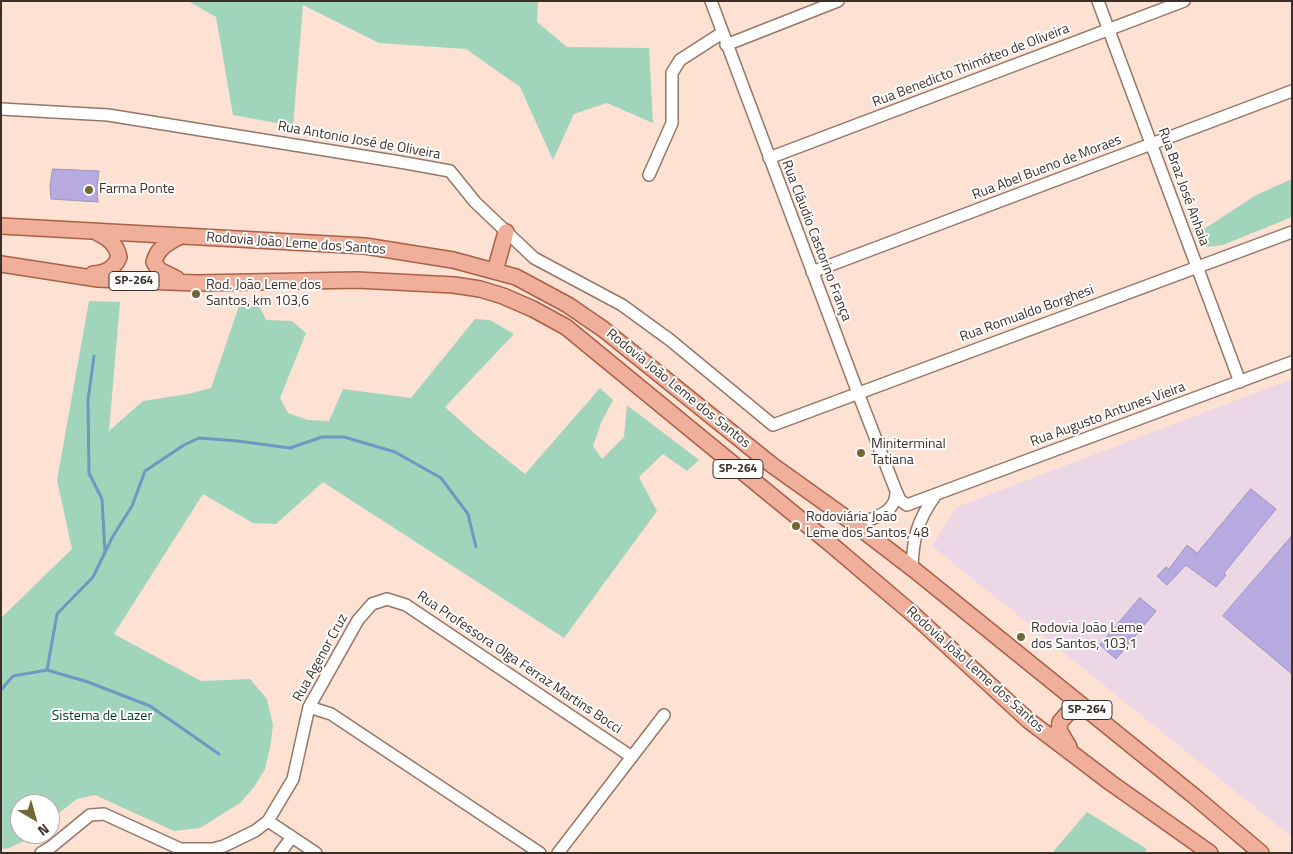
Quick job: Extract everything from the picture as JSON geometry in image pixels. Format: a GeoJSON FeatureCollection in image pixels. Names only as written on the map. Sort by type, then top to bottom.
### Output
{"type":"FeatureCollection","features":[{"type":"Feature","properties":{"kind":"main road","name":"Rodovia João Leme dos Santos"},"geometry":{"type":"LineString","coordinates":[[1,226],[364,246],[454,260],[516,277],[568,305],[603,329],[772,465],[912,568],[1261,853]]}},
{"type":"Feature","properties":{"kind":"main road"},"geometry":{"type":"LineString","coordinates":[[79,275],[105,272],[114,267],[119,256],[114,244],[107,237],[93,231]]}},
{"type":"Feature","properties":{"kind":"main road"},"geometry":{"type":"LineString","coordinates":[[495,271],[506,232]]}},
{"type":"Feature","properties":{"kind":"main road"},"geometry":{"type":"LineString","coordinates":[[180,236],[165,245],[156,254],[154,262],[159,270],[171,277],[189,283]]}},
{"type":"Feature","properties":{"kind":"main road","name":"Rodovia João Leme dos Santos"},"geometry":{"type":"LineString","coordinates":[[1,264],[98,279],[189,283],[356,280],[454,284],[503,296],[533,309],[566,327],[833,546],[914,616],[1028,720],[1111,783],[1210,853]]}},
{"type":"Feature","properties":{"kind":"main road"},"geometry":{"type":"LineString","coordinates":[[1078,758],[1059,730],[1060,722],[1068,713],[1077,709],[1090,712]]}},
{"type":"Feature","properties":{"kind":"street","name":"Rua Cláudio Castorino França"},"geometry":{"type":"LineString","coordinates":[[711,1],[726,45],[896,491],[900,500],[907,506]]}},
{"type":"Feature","properties":{"kind":"street"},"geometry":{"type":"LineString","coordinates":[[726,45],[838,1]]}},
{"type":"Feature","properties":{"kind":"street","name":"Rua Braz José Anhaia"},"geometry":{"type":"LineString","coordinates":[[1098,1],[1240,382]]}},
{"type":"Feature","properties":{"kind":"street","name":"Rua Benedicto Thimóteo de Oliveira"},"geometry":{"type":"LineString","coordinates":[[769,158],[1184,1]]}},
{"type":"Feature","properties":{"kind":"street"},"geometry":{"type":"LineString","coordinates":[[649,175],[672,123],[672,73],[680,60],[722,33]]}},
{"type":"Feature","properties":{"kind":"street","name":"Rua Abel Bueno de Moraes"},"geometry":{"type":"LineString","coordinates":[[812,272],[1292,91]]}},
{"type":"Feature","properties":{"kind":"street","name":"Rua Antonio José de Oliveira"},"geometry":{"type":"LineString","coordinates":[[1,109],[108,115],[450,171],[475,202],[534,258],[622,305],[670,340],[773,425]]}},
{"type":"Feature","properties":{"kind":"street","name":"Rua Romualdo Borghesi"},"geometry":{"type":"LineString","coordinates":[[773,425],[1292,232]]}},
{"type":"Feature","properties":{"kind":"street","name":"Rua Augusto Antunes Vieira"},"geometry":{"type":"LineString","coordinates":[[907,506],[1292,362]]}},
{"type":"Feature","properties":{"kind":"street"},"geometry":{"type":"LineString","coordinates":[[856,525],[885,514],[894,505],[896,491]]}},
{"type":"Feature","properties":{"kind":"street"},"geometry":{"type":"LineString","coordinates":[[912,568],[912,548],[916,532],[923,512],[935,496]]}},
{"type":"Feature","properties":{"kind":"street","name":"Rua Agenor Cruz"},"geometry":{"type":"LineString","coordinates":[[184,851],[213,849],[237,841],[268,822],[293,778],[309,707],[358,620],[372,604],[387,599]]}},
{"type":"Feature","properties":{"kind":"street","name":"Rua Professora Olga Ferraz Martins Bocci"},"geometry":{"type":"LineString","coordinates":[[387,599],[406,605],[632,757]]}},
{"type":"Feature","properties":{"kind":"street"},"geometry":{"type":"LineString","coordinates":[[309,707],[331,714],[540,853]]}},
{"type":"Feature","properties":{"kind":"street"},"geometry":{"type":"LineString","coordinates":[[558,853],[664,715]]}},
{"type":"Feature","properties":{"kind":"street"},"geometry":{"type":"LineString","coordinates":[[41,853],[90,815],[104,814],[184,851]]}},
{"type":"Feature","properties":{"kind":"street"},"geometry":{"type":"LineString","coordinates":[[268,822],[316,853]]}},
{"type":"Feature","properties":{"kind":"street"},"geometry":{"type":"LineString","coordinates":[[280,853],[292,837]]}},
{"type":"Feature","properties":{"kind":"street"},"geometry":{"type":"LineString","coordinates":[[231,853],[237,841]]}},
{"type":"Feature","properties":{"kind":"shaded area"},"geometry":{"type":"Polygon","coordinates":[[[1292,379],[1292,837],[932,546],[957,507],[1292,379]]]}},
{"type":"Feature","properties":{"kind":"green space"},"geometry":{"type":"Polygon","coordinates":[[[188,1],[538,1],[537,22],[567,47],[649,48],[653,123],[607,103],[574,114],[553,160],[520,87],[466,49],[379,43],[303,5],[293,126],[233,115],[216,17],[188,1]]]}},
{"type":"Feature","properties":{"kind":"green space"},"geometry":{"type":"Polygon","coordinates":[[[1292,179],[1292,217],[1223,245],[1207,247],[1201,240],[1198,233],[1256,195],[1292,179]]]}},
{"type":"Feature","properties":{"kind":"green space","name":"Sistema de Lazer"},"geometry":{"type":"Polygon","coordinates":[[[89,301],[120,302],[109,431],[143,401],[188,394],[211,388],[239,306],[260,307],[266,320],[292,321],[306,333],[280,398],[288,413],[308,420],[329,421],[343,389],[411,398],[475,319],[490,320],[514,334],[445,407],[525,474],[600,388],[613,400],[601,423],[593,446],[602,459],[624,437],[627,405],[699,460],[687,471],[663,454],[639,477],[657,511],[564,638],[323,482],[276,524],[253,523],[203,494],[114,634],[201,681],[250,679],[267,699],[273,725],[265,769],[254,787],[240,803],[200,828],[174,831],[95,795],[77,799],[60,812],[60,794],[10,794],[10,844],[18,844],[1,849],[1,618],[72,549],[57,480],[89,301]]]}},
{"type":"Feature","properties":{"kind":"green space"},"geometry":{"type":"Polygon","coordinates":[[[1087,812],[1147,849],[1144,853],[1052,853],[1087,812]]]}},
{"type":"Feature","properties":{"kind":"building"},"geometry":{"type":"Polygon","coordinates":[[[53,169],[99,171],[98,202],[51,199],[50,185],[53,169]]]}},
{"type":"Feature","properties":{"kind":"building"},"geometry":{"type":"Polygon","coordinates":[[[1251,489],[1276,509],[1224,573],[1226,575],[1216,587],[1186,565],[1167,585],[1157,576],[1166,567],[1169,569],[1187,545],[1197,553],[1251,489]]]}},
{"type":"Feature","properties":{"kind":"building"},"geometry":{"type":"Polygon","coordinates":[[[1292,536],[1292,674],[1223,616],[1292,536]]]}},
{"type":"Feature","properties":{"kind":"building"},"geometry":{"type":"Polygon","coordinates":[[[1140,598],[1156,611],[1116,659],[1100,645],[1140,598]]]}},
{"type":"Feature","properties":{"kind":"waterway"},"geometry":{"type":"LineString","coordinates":[[94,356],[88,400],[89,473],[102,499],[105,552]]}},
{"type":"Feature","properties":{"kind":"waterway"},"geometry":{"type":"LineString","coordinates":[[47,670],[57,614],[93,577],[113,536],[132,506],[145,471],[184,445],[199,438],[290,448],[322,437],[344,437],[395,452],[441,478],[468,514],[476,547]]}},
{"type":"Feature","properties":{"kind":"waterway"},"geometry":{"type":"LineString","coordinates":[[1,690],[13,676],[47,670],[88,682],[150,706],[219,754]]}},
{"type":"Feature","properties":{"kind":"place","name":"Farma Ponte"},"geometry":{"type":"Point","coordinates":[89,190]}},
{"type":"Feature","properties":{"kind":"place","name":"Rod. João Leme dos Santos, km 103,6"},"geometry":{"type":"Point","coordinates":[196,294]}},
{"type":"Feature","properties":{"kind":"place","name":"Miniterminal Tatiana"},"geometry":{"type":"Point","coordinates":[861,453]}},
{"type":"Feature","properties":{"kind":"place","name":"Rodoviária João Leme dos Santos, 48"},"geometry":{"type":"Point","coordinates":[796,526]}},
{"type":"Feature","properties":{"kind":"place","name":"Rodovia João Leme dos Santos, 103,1"},"geometry":{"type":"Point","coordinates":[1021,637]}}]}
